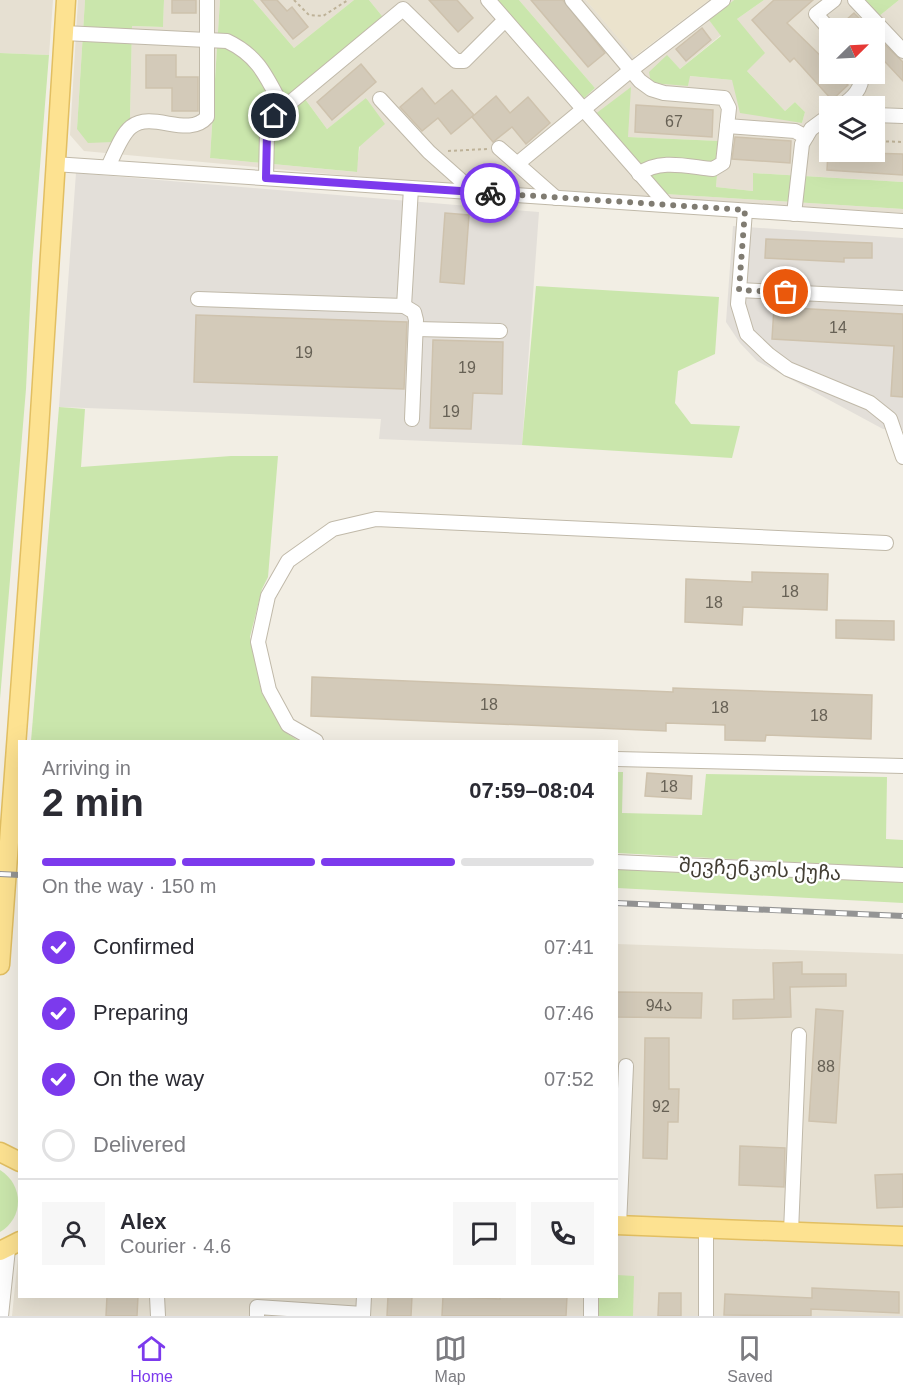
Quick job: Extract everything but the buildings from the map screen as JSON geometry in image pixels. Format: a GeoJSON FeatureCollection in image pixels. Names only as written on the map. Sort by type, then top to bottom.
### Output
{"type":"FeatureCollection","features":[{"type":"Feature","properties":{"kind":"main road"},"geometry":{"type":"LineString","coordinates":[[0,965],[38,446],[66,0]]}},
{"type":"Feature","properties":{"kind":"main road"},"geometry":{"type":"LineString","coordinates":[[0,1152],[18,1161]]}},
{"type":"Feature","properties":{"kind":"main road"},"geometry":{"type":"LineString","coordinates":[[618,1226],[903,1236]]}},
{"type":"Feature","properties":{"kind":"street"},"geometry":{"type":"LineString","coordinates":[[108,167],[127,131],[136,124],[192,125],[207,117],[207,0]]}},
{"type":"Feature","properties":{"kind":"street"},"geometry":{"type":"LineString","coordinates":[[488,0],[667,205]]}},
{"type":"Feature","properties":{"kind":"street"},"geometry":{"type":"LineString","coordinates":[[572,0],[631,70],[651,89],[724,98],[729,108],[723,163],[713,169],[659,164],[649,166],[639,174]]}},
{"type":"Feature","properties":{"kind":"street"},"geometry":{"type":"LineString","coordinates":[[517,164],[631,70],[723,0]]}},
{"type":"Feature","properties":{"kind":"street"},"geometry":{"type":"LineString","coordinates":[[820,18],[816,14],[834,0]]}},
{"type":"Feature","properties":{"kind":"street"},"geometry":{"type":"LineString","coordinates":[[855,0],[903,51]]}},
{"type":"Feature","properties":{"kind":"street"},"geometry":{"type":"LineString","coordinates":[[266,178],[267,132],[274,116],[399,5],[456,61],[464,61],[505,20]]}},
{"type":"Feature","properties":{"kind":"street"},"geometry":{"type":"LineString","coordinates":[[64,33],[227,41],[246,50],[260,66],[284,108]]}},
{"type":"Feature","properties":{"kind":"street"},"geometry":{"type":"LineString","coordinates":[[380,99],[429,152],[474,192]]}},
{"type":"Feature","properties":{"kind":"street"},"geometry":{"type":"LineString","coordinates":[[885,115],[903,116]]}},
{"type":"Feature","properties":{"kind":"street"},"geometry":{"type":"LineString","coordinates":[[794,214],[802,144],[811,129],[819,123]]}},
{"type":"Feature","properties":{"kind":"street"},"geometry":{"type":"LineString","coordinates":[[727,126],[795,131],[806,137]]}},
{"type":"Feature","properties":{"kind":"street"},"geometry":{"type":"LineString","coordinates":[[499,148],[556,198]]}},
{"type":"Feature","properties":{"kind":"street"},"geometry":{"type":"LineString","coordinates":[[54,164],[903,221]]}},
{"type":"Feature","properties":{"kind":"street"},"geometry":{"type":"LineString","coordinates":[[404,306],[411,188]]}},
{"type":"Feature","properties":{"kind":"street"},"geometry":{"type":"LineString","coordinates":[[745,210],[738,304],[747,334],[788,369],[870,403],[890,419],[903,457]]}},
{"type":"Feature","properties":{"kind":"street"},"geometry":{"type":"LineString","coordinates":[[739,290],[903,298]]}},
{"type":"Feature","properties":{"kind":"street"},"geometry":{"type":"LineString","coordinates":[[198,299],[404,306],[414,312],[416,329],[412,419]]}},
{"type":"Feature","properties":{"kind":"street"},"geometry":{"type":"LineString","coordinates":[[416,329],[500,331]]}},
{"type":"Feature","properties":{"kind":"street"},"geometry":{"type":"LineString","coordinates":[[314,740],[288,725],[269,690],[258,642],[268,596],[288,561],[333,529],[376,519],[886,543]]}},
{"type":"Feature","properties":{"kind":"street"},"geometry":{"type":"LineString","coordinates":[[618,759],[903,766]]}},
{"type":"Feature","properties":{"kind":"street","name":"შევჩენკოს ქუჩა"},"geometry":{"type":"LineString","coordinates":[[618,862],[903,875]]}},
{"type":"Feature","properties":{"kind":"street"},"geometry":{"type":"LineString","coordinates":[[791,1232],[799,1035]]}},
{"type":"Feature","properties":{"kind":"street"},"geometry":{"type":"LineString","coordinates":[[618,1226],[626,1066]]}},
{"type":"Feature","properties":{"kind":"street"},"geometry":{"type":"LineString","coordinates":[[706,1229],[706,1316]]}},
{"type":"Feature","properties":{"kind":"street"},"geometry":{"type":"LineString","coordinates":[[1,1316],[9,1247]]}},
{"type":"Feature","properties":{"kind":"street"},"geometry":{"type":"LineString","coordinates":[[157,1298],[157,1316]]}},
{"type":"Feature","properties":{"kind":"street"},"geometry":{"type":"LineString","coordinates":[[257,1316],[257,1307],[363,1315],[364,1298]]}},
{"type":"Feature","properties":{"kind":"street"},"geometry":{"type":"LineString","coordinates":[[591,1298],[591,1316]]}},
{"type":"Feature","properties":{"kind":"path"},"geometry":{"type":"LineString","coordinates":[[294,0],[309,15],[323,16],[348,0]]}},
{"type":"Feature","properties":{"kind":"path"},"geometry":{"type":"LineString","coordinates":[[885,141],[903,142]]}},
{"type":"Feature","properties":{"kind":"path"},"geometry":{"type":"LineString","coordinates":[[429,152],[499,148]]}},
{"type":"Feature","properties":{"kind":"shaded area"},"geometry":{"type":"Polygon","coordinates":[[[0,0],[53,0],[49,55],[0,53],[0,0]]]}},
{"type":"Feature","properties":{"kind":"shaded area"},"geometry":{"type":"Polygon","coordinates":[[[78,0],[85,0],[77,129],[130,118],[132,26],[163,27],[164,0],[220,0],[210,158],[356,172],[367,98],[327,129],[305,99],[391,27],[369,0],[495,0],[582,100],[595,88],[519,0],[586,0],[635,57],[709,0],[734,0],[709,19],[721,35],[680,69],[667,56],[688,86],[689,76],[732,80],[802,123],[805,112],[795,102],[785,111],[747,71],[737,19],[764,0],[863,0],[878,17],[899,0],[903,0],[903,182],[753,173],[753,191],[716,187],[720,141],[628,137],[594,115],[665,194],[903,209],[903,213],[415,182],[84,151],[70,135],[78,0]]]}},
{"type":"Feature","properties":{"kind":"shaded area"},"geometry":{"type":"Polygon","coordinates":[[[253,0],[354,0],[294,48],[253,0]]]}},
{"type":"Feature","properties":{"kind":"shaded area"},"geometry":{"type":"Polygon","coordinates":[[[586,0],[709,0],[634,57],[586,0]]]}},
{"type":"Feature","properties":{"kind":"shaded area"},"geometry":{"type":"Polygon","coordinates":[[[76,173],[539,212],[522,445],[379,439],[381,419],[59,407],[76,173]]]}},
{"type":"Feature","properties":{"kind":"shaded area"},"geometry":{"type":"Polygon","coordinates":[[[733,226],[903,238],[903,430],[883,429],[757,361],[740,343],[726,322],[733,226]]]}},
{"type":"Feature","properties":{"kind":"shaded area"},"geometry":{"type":"Polygon","coordinates":[[[618,944],[903,954],[903,1316],[12,1316],[18,1257],[18,1298],[618,1298],[618,944]]]}},
{"type":"Feature","properties":{"kind":"green space"},"geometry":{"type":"Polygon","coordinates":[[[85,0],[164,0],[163,27],[132,26],[130,118],[113,142],[88,143],[77,129],[85,0]]]}},
{"type":"Feature","properties":{"kind":"green space"},"geometry":{"type":"Polygon","coordinates":[[[220,0],[253,0],[294,48],[354,0],[369,0],[391,27],[305,99],[327,129],[366,98],[385,124],[359,147],[357,172],[210,158],[220,0]]]}},
{"type":"Feature","properties":{"kind":"green space"},"geometry":{"type":"Polygon","coordinates":[[[495,0],[519,0],[595,88],[582,100],[495,0]]]}},
{"type":"Feature","properties":{"kind":"green space"},"geometry":{"type":"Polygon","coordinates":[[[734,0],[764,0],[737,19],[765,53],[747,71],[785,111],[795,102],[805,112],[802,123],[740,113],[732,80],[690,76],[688,86],[651,83],[649,72],[667,55],[680,69],[721,36],[709,20],[734,0]]]}},
{"type":"Feature","properties":{"kind":"green space"},"geometry":{"type":"Polygon","coordinates":[[[863,0],[899,0],[878,17],[863,0]]]}},
{"type":"Feature","properties":{"kind":"green space"},"geometry":{"type":"Polygon","coordinates":[[[0,53],[49,55],[32,265],[26,389],[0,699],[0,53]]]}},
{"type":"Feature","properties":{"kind":"green space"},"geometry":{"type":"Polygon","coordinates":[[[631,87],[628,137],[720,141],[716,187],[753,191],[753,173],[903,182],[903,209],[665,194],[594,115],[631,87]]]}},
{"type":"Feature","properties":{"kind":"green space"},"geometry":{"type":"Polygon","coordinates":[[[536,286],[719,297],[715,354],[678,371],[675,403],[691,424],[740,426],[732,458],[522,445],[536,286]]]}},
{"type":"Feature","properties":{"kind":"green space"},"geometry":{"type":"Polygon","coordinates":[[[59,407],[85,409],[81,467],[231,456],[278,456],[268,577],[262,589],[250,637],[262,693],[285,732],[297,740],[31,740],[59,407]]]}},
{"type":"Feature","properties":{"kind":"green space"},"geometry":{"type":"Polygon","coordinates":[[[618,772],[623,772],[622,813],[702,815],[706,774],[887,777],[886,839],[903,840],[903,868],[618,853],[618,772]]]}},
{"type":"Feature","properties":{"kind":"green space"},"geometry":{"type":"Polygon","coordinates":[[[618,862],[903,875],[903,903],[618,888],[618,862]]]}},
{"type":"Feature","properties":{"kind":"green space"},"geometry":{"type":"Polygon","coordinates":[[[0,1170],[14,1184],[18,1201],[14,1219],[0,1232],[0,1170]]]}},
{"type":"Feature","properties":{"kind":"green space"},"geometry":{"type":"Polygon","coordinates":[[[618,1275],[634,1276],[633,1316],[597,1316],[598,1298],[618,1298],[618,1275]]]}},
{"type":"Feature","properties":{"kind":"railway"},"geometry":{"type":"LineString","coordinates":[[0,874],[18,875]]}},
{"type":"Feature","properties":{"kind":"railway"},"geometry":{"type":"LineString","coordinates":[[618,903],[903,916]]}},
{"type":"Feature","properties":{"kind":"way so far"},"geometry":{"type":"LineString","coordinates":[[490,193],[745,210],[739,290],[786,292]]}},
{"type":"Feature","properties":{"kind":"route"},"geometry":{"type":"LineString","coordinates":[[274,116],[267,132],[266,178],[490,193]]}}]}
